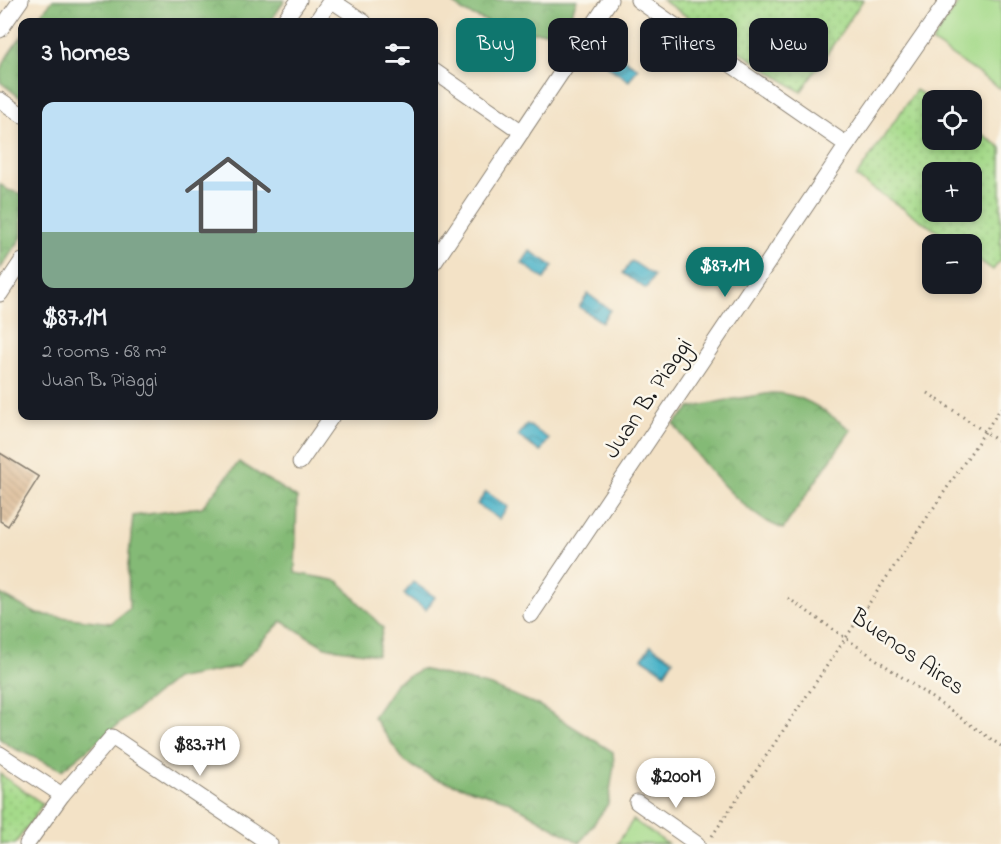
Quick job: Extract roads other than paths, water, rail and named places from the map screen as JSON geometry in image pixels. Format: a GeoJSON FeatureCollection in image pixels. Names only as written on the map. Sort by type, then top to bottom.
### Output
{"type":"FeatureCollection","features":[{"type":"Feature","properties":{"kind":"street"},"geometry":{"type":"LineString","coordinates":[[0,30],[21,0]]}},
{"type":"Feature","properties":{"kind":"street"},"geometry":{"type":"LineString","coordinates":[[286,18],[298,0]]}},
{"type":"Feature","properties":{"kind":"street"},"geometry":{"type":"LineString","coordinates":[[319,18],[331,0],[358,18]]}},
{"type":"Feature","properties":{"kind":"street"},"geometry":{"type":"LineString","coordinates":[[438,257],[610,0]]}},
{"type":"Feature","properties":{"kind":"street"},"geometry":{"type":"LineString","coordinates":[[639,0],[847,145]]}},
{"type":"Feature","properties":{"kind":"street","name":"Juan B. Piaggi"},"geometry":{"type":"LineString","coordinates":[[531,615],[847,145],[948,0]]}},
{"type":"Feature","properties":{"kind":"street"},"geometry":{"type":"LineString","coordinates":[[438,74],[522,132]]}},
{"type":"Feature","properties":{"kind":"street"},"geometry":{"type":"LineString","coordinates":[[0,100],[18,112]]}},
{"type":"Feature","properties":{"kind":"street"},"geometry":{"type":"LineString","coordinates":[[0,294],[18,267]]}},
{"type":"Feature","properties":{"kind":"street"},"geometry":{"type":"LineString","coordinates":[[300,462],[329,420]]}},
{"type":"Feature","properties":{"kind":"street"},"geometry":{"type":"LineString","coordinates":[[27,844],[62,795],[112,737],[270,844]]}},
{"type":"Feature","properties":{"kind":"street"},"geometry":{"type":"LineString","coordinates":[[0,754],[62,795]]}},
{"type":"Feature","properties":{"kind":"street"},"geometry":{"type":"LineString","coordinates":[[637,802],[697,844]]}},
{"type":"Feature","properties":{"kind":"water"},"geometry":{"type":"Polygon","coordinates":[[[628,61],[638,68],[629,81],[616,72],[628,72],[628,61]]]}},
{"type":"Feature","properties":{"kind":"water"},"geometry":{"type":"Polygon","coordinates":[[[530,251],[553,266],[544,279],[522,263],[530,251]]]}},
{"type":"Feature","properties":{"kind":"water"},"geometry":{"type":"Polygon","coordinates":[[[632,261],[654,276],[646,289],[623,273],[632,261]]]}},
{"type":"Feature","properties":{"kind":"water"},"geometry":{"type":"Polygon","coordinates":[[[588,294],[610,310],[602,322],[579,307],[588,294]]]}},
{"type":"Feature","properties":{"kind":"water"},"geometry":{"type":"Polygon","coordinates":[[[527,424],[549,439],[540,452],[518,436],[527,424]]]}},
{"type":"Feature","properties":{"kind":"water"},"geometry":{"type":"Polygon","coordinates":[[[486,492],[508,507],[499,519],[477,504],[486,492]]]}},
{"type":"Feature","properties":{"kind":"water"},"geometry":{"type":"Polygon","coordinates":[[[413,582],[435,597],[426,610],[404,594],[413,582]]]}},
{"type":"Feature","properties":{"kind":"water"},"geometry":{"type":"Polygon","coordinates":[[[651,645],[673,660],[665,673],[642,658],[651,645]]]}}]}
